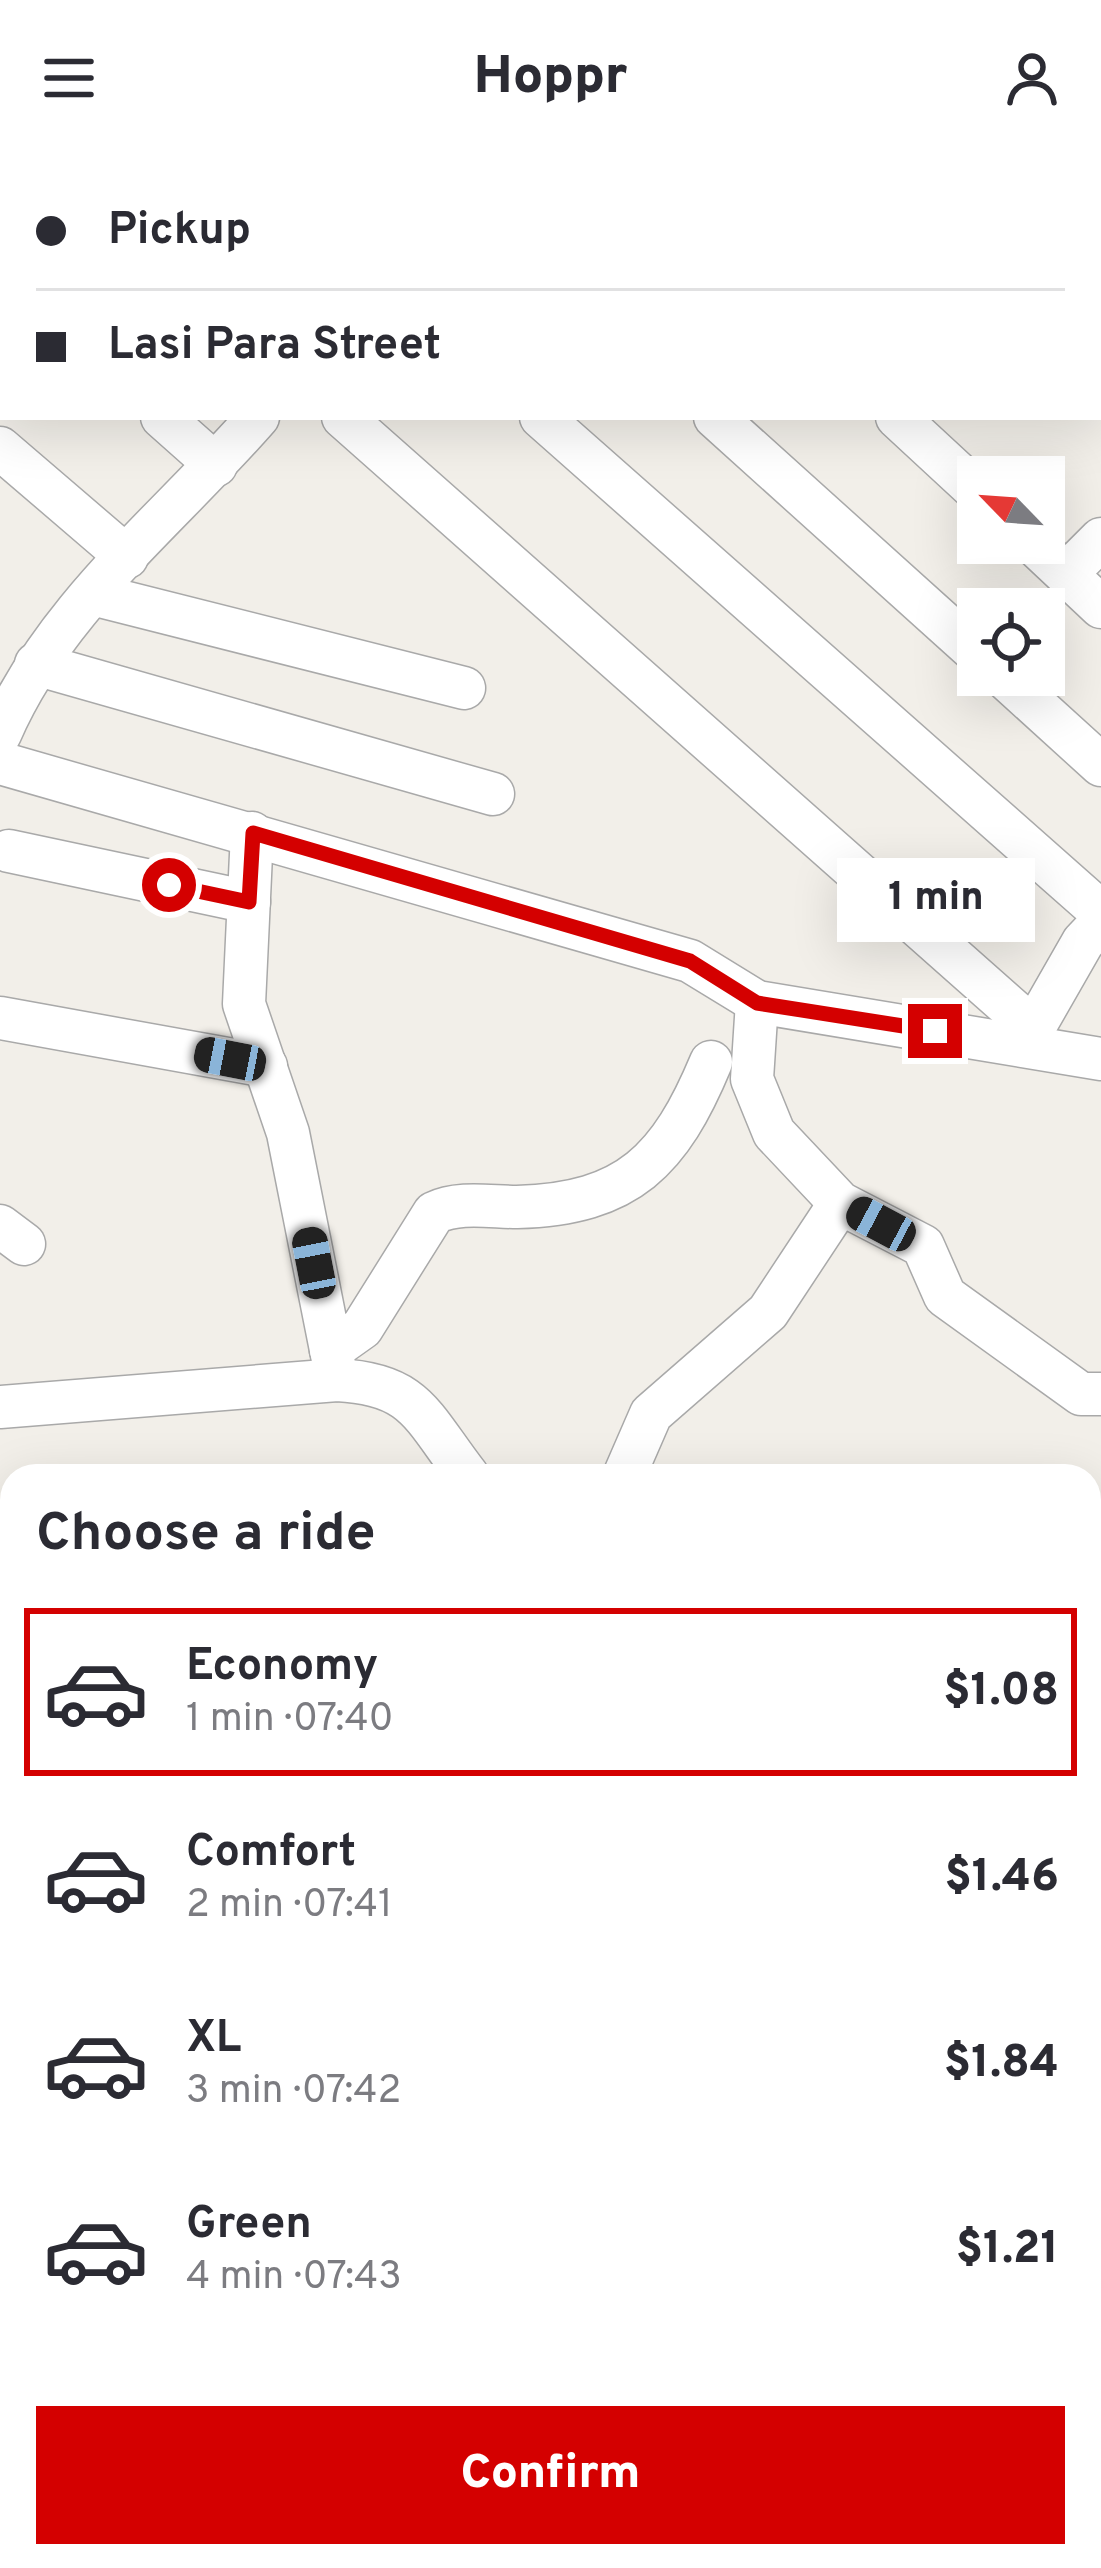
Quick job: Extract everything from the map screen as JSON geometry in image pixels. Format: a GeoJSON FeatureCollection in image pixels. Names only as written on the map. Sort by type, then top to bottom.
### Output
{"type":"FeatureCollection","features":[{"type":"Feature","properties":{"kind":"street"},"geometry":{"type":"LineString","coordinates":[[164,420],[216,465]]}},
{"type":"Feature","properties":{"kind":"street"},"geometry":{"type":"LineString","coordinates":[[0,734],[36,664],[92,594],[255,420]]}},
{"type":"Feature","properties":{"kind":"street"},"geometry":{"type":"LineString","coordinates":[[346,420],[1029,1036]]}},
{"type":"Feature","properties":{"kind":"street"},"geometry":{"type":"LineString","coordinates":[[544,420],[1101,912]]}},
{"type":"Feature","properties":{"kind":"street"},"geometry":{"type":"LineString","coordinates":[[718,420],[957,635]]}},
{"type":"Feature","properties":{"kind":"street"},"geometry":{"type":"LineString","coordinates":[[900,420],[957,473]]}},
{"type":"Feature","properties":{"kind":"street"},"geometry":{"type":"LineString","coordinates":[[0,448],[127,557]]}},
{"type":"Feature","properties":{"kind":"street"},"geometry":{"type":"LineString","coordinates":[[1066,574],[1101,539]]}},
{"type":"Feature","properties":{"kind":"street"},"geometry":{"type":"LineString","coordinates":[[1055,564],[1101,607]]}},
{"type":"Feature","properties":{"kind":"street"},"geometry":{"type":"LineString","coordinates":[[92,594],[464,688]]}},
{"type":"Feature","properties":{"kind":"street"},"geometry":{"type":"LineString","coordinates":[[36,664],[493,794]]}},
{"type":"Feature","properties":{"kind":"street"},"geometry":{"type":"LineString","coordinates":[[1025,696],[1101,765]]}},
{"type":"Feature","properties":{"kind":"street"},"geometry":{"type":"LineString","coordinates":[[0,763],[690,961],[757,1003],[1029,1036],[1101,1059]]}},
{"type":"Feature","properties":{"kind":"street"},"geometry":{"type":"LineString","coordinates":[[253,833],[244,1004],[288,1133],[334,1365]]}},
{"type":"Feature","properties":{"kind":"street"},"geometry":{"type":"LineString","coordinates":[[9,850],[249,902]]}},
{"type":"Feature","properties":{"kind":"street"},"geometry":{"type":"LineString","coordinates":[[1029,1036],[1082,942],[1101,923]]}},
{"type":"Feature","properties":{"kind":"street"},"geometry":{"type":"LineString","coordinates":[[757,1003],[752,1079],[774,1132],[840,1203],[922,1246],[945,1296],[1094,1403]]}},
{"type":"Feature","properties":{"kind":"street"},"geometry":{"type":"LineString","coordinates":[[0,1018],[266,1066]]}},
{"type":"Feature","properties":{"kind":"street"},"geometry":{"type":"LineString","coordinates":[[334,1365],[434,1213],[448,1206],[522,1207],[583,1199],[616,1188],[684,1127],[710,1062]]}},
{"type":"Feature","properties":{"kind":"street"},"geometry":{"type":"LineString","coordinates":[[629,1464],[651,1414],[768,1312],[840,1203]]}},
{"type":"Feature","properties":{"kind":"street"},"geometry":{"type":"LineString","coordinates":[[0,1407],[334,1365],[382,1382],[406,1397],[459,1464]]}},
{"type":"Feature","properties":{"kind":"route"},"geometry":{"type":"LineString","coordinates":[[169,885],[249,902],[253,833],[690,961],[757,1003],[935,1031]]}}]}
